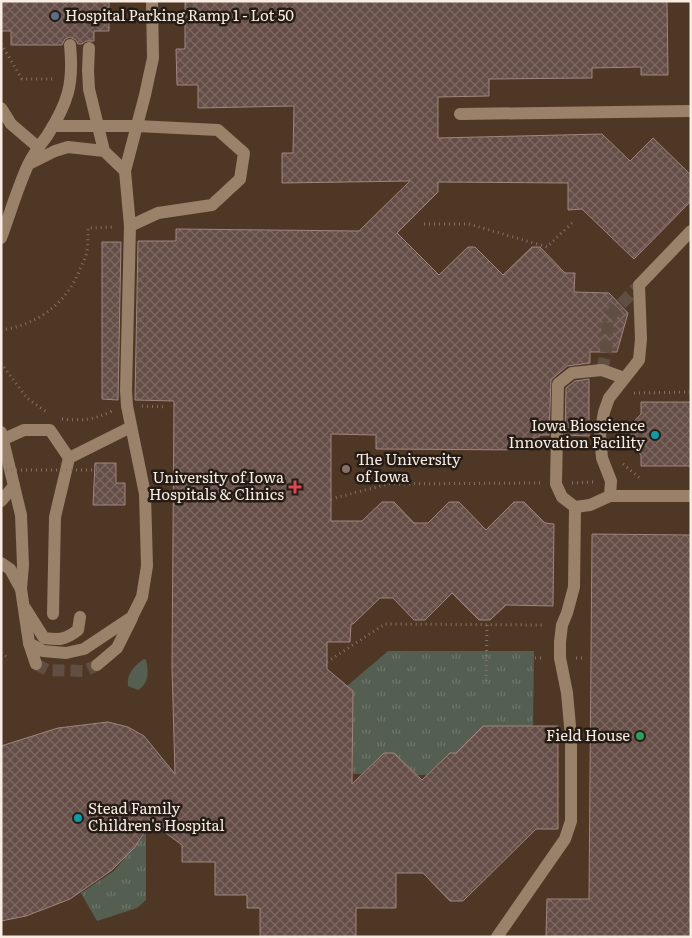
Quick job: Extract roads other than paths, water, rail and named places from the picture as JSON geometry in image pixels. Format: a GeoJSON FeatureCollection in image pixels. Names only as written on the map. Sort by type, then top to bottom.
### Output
{"type":"FeatureCollection","features":[{"type":"Feature","properties":{"kind":"lane"},"geometry":{"type":"LineString","coordinates":[[97,665],[117,648],[142,597],[147,566],[145,494],[127,406],[130,226],[125,171],[153,58],[152,1]]}},
{"type":"Feature","properties":{"kind":"lane"},"geometry":{"type":"LineString","coordinates":[[1,238],[28,165],[53,126],[68,96],[72,81],[70,45]]}},
{"type":"Feature","properties":{"kind":"lane"},"geometry":{"type":"LineString","coordinates":[[89,48],[89,89],[104,151],[125,171]]}},
{"type":"Feature","properties":{"kind":"lane"},"geometry":{"type":"LineString","coordinates":[[1,108],[11,124],[39,148]]}},
{"type":"Feature","properties":{"kind":"lane"},"geometry":{"type":"LineString","coordinates":[[460,114],[691,111]]}},
{"type":"Feature","properties":{"kind":"lane"},"geometry":{"type":"LineString","coordinates":[[53,126],[137,126],[218,130],[244,153],[240,179],[212,205],[158,213],[130,226]]}},
{"type":"Feature","properties":{"kind":"lane"},"geometry":{"type":"LineString","coordinates":[[28,165],[55,151],[68,147],[104,151]]}},
{"type":"Feature","properties":{"kind":"lane"},"geometry":{"type":"LineString","coordinates":[[610,496],[611,481],[602,458],[600,435],[609,398],[639,360],[641,339],[639,285],[691,231]]}},
{"type":"Feature","properties":{"kind":"lane"},"geometry":{"type":"LineString","coordinates":[[624,378],[602,370],[572,372],[558,384],[556,484],[562,498],[575,507],[590,505],[610,496],[691,496]]}},
{"type":"Feature","properties":{"kind":"lane"},"geometry":{"type":"LineString","coordinates":[[69,458],[131,426]]}},
{"type":"Feature","properties":{"kind":"lane"},"geometry":{"type":"LineString","coordinates":[[36,664],[29,643],[22,604],[21,515],[3,435],[24,430],[50,430],[69,458],[55,517],[53,614]]}},
{"type":"Feature","properties":{"kind":"lane"},"geometry":{"type":"LineString","coordinates":[[1,501],[14,486]]}},
{"type":"Feature","properties":{"kind":"lane"},"geometry":{"type":"LineString","coordinates":[[497,937],[565,839],[571,821],[571,737],[567,693],[560,658],[560,642],[562,625],[574,588],[575,507]]}},
{"type":"Feature","properties":{"kind":"lane"},"geometry":{"type":"LineString","coordinates":[[1,563],[10,570],[21,589]]}},
{"type":"Feature","properties":{"kind":"lane"},"geometry":{"type":"LineString","coordinates":[[22,604],[44,638],[68,638],[78,630],[80,617]]}},
{"type":"Feature","properties":{"kind":"lane"},"geometry":{"type":"LineString","coordinates":[[29,643],[43,651],[66,653],[84,649],[132,617]]}},
{"type":"Feature","properties":{"kind":"tunnel"},"geometry":{"type":"LineString","coordinates":[[602,370],[606,352],[608,318],[639,285]]}},
{"type":"Feature","properties":{"kind":"tunnel"},"geometry":{"type":"LineString","coordinates":[[36,664],[47,670],[85,671],[97,665]]}},
{"type":"Feature","properties":{"kind":"place","name":"Hospital Parking Ramp 1 - Lot 50"},"geometry":{"type":"Point","coordinates":[55,16]}},
{"type":"Feature","properties":{"kind":"place","name":"Iowa Bioscience Innovation Facility"},"geometry":{"type":"Point","coordinates":[655,435]}},
{"type":"Feature","properties":{"kind":"place","name":"The University of Iowa"},"geometry":{"type":"Point","coordinates":[346,469]}},
{"type":"Feature","properties":{"kind":"place","name":"University of Iowa Hospitals & Clinics"},"geometry":{"type":"Point","coordinates":[295,487]}},
{"type":"Feature","properties":{"kind":"place","name":"Field House"},"geometry":{"type":"Point","coordinates":[640,736]}},
{"type":"Feature","properties":{"kind":"place","name":"Stead Family Children's Hospital"},"geometry":{"type":"Point","coordinates":[78,818]}}]}
